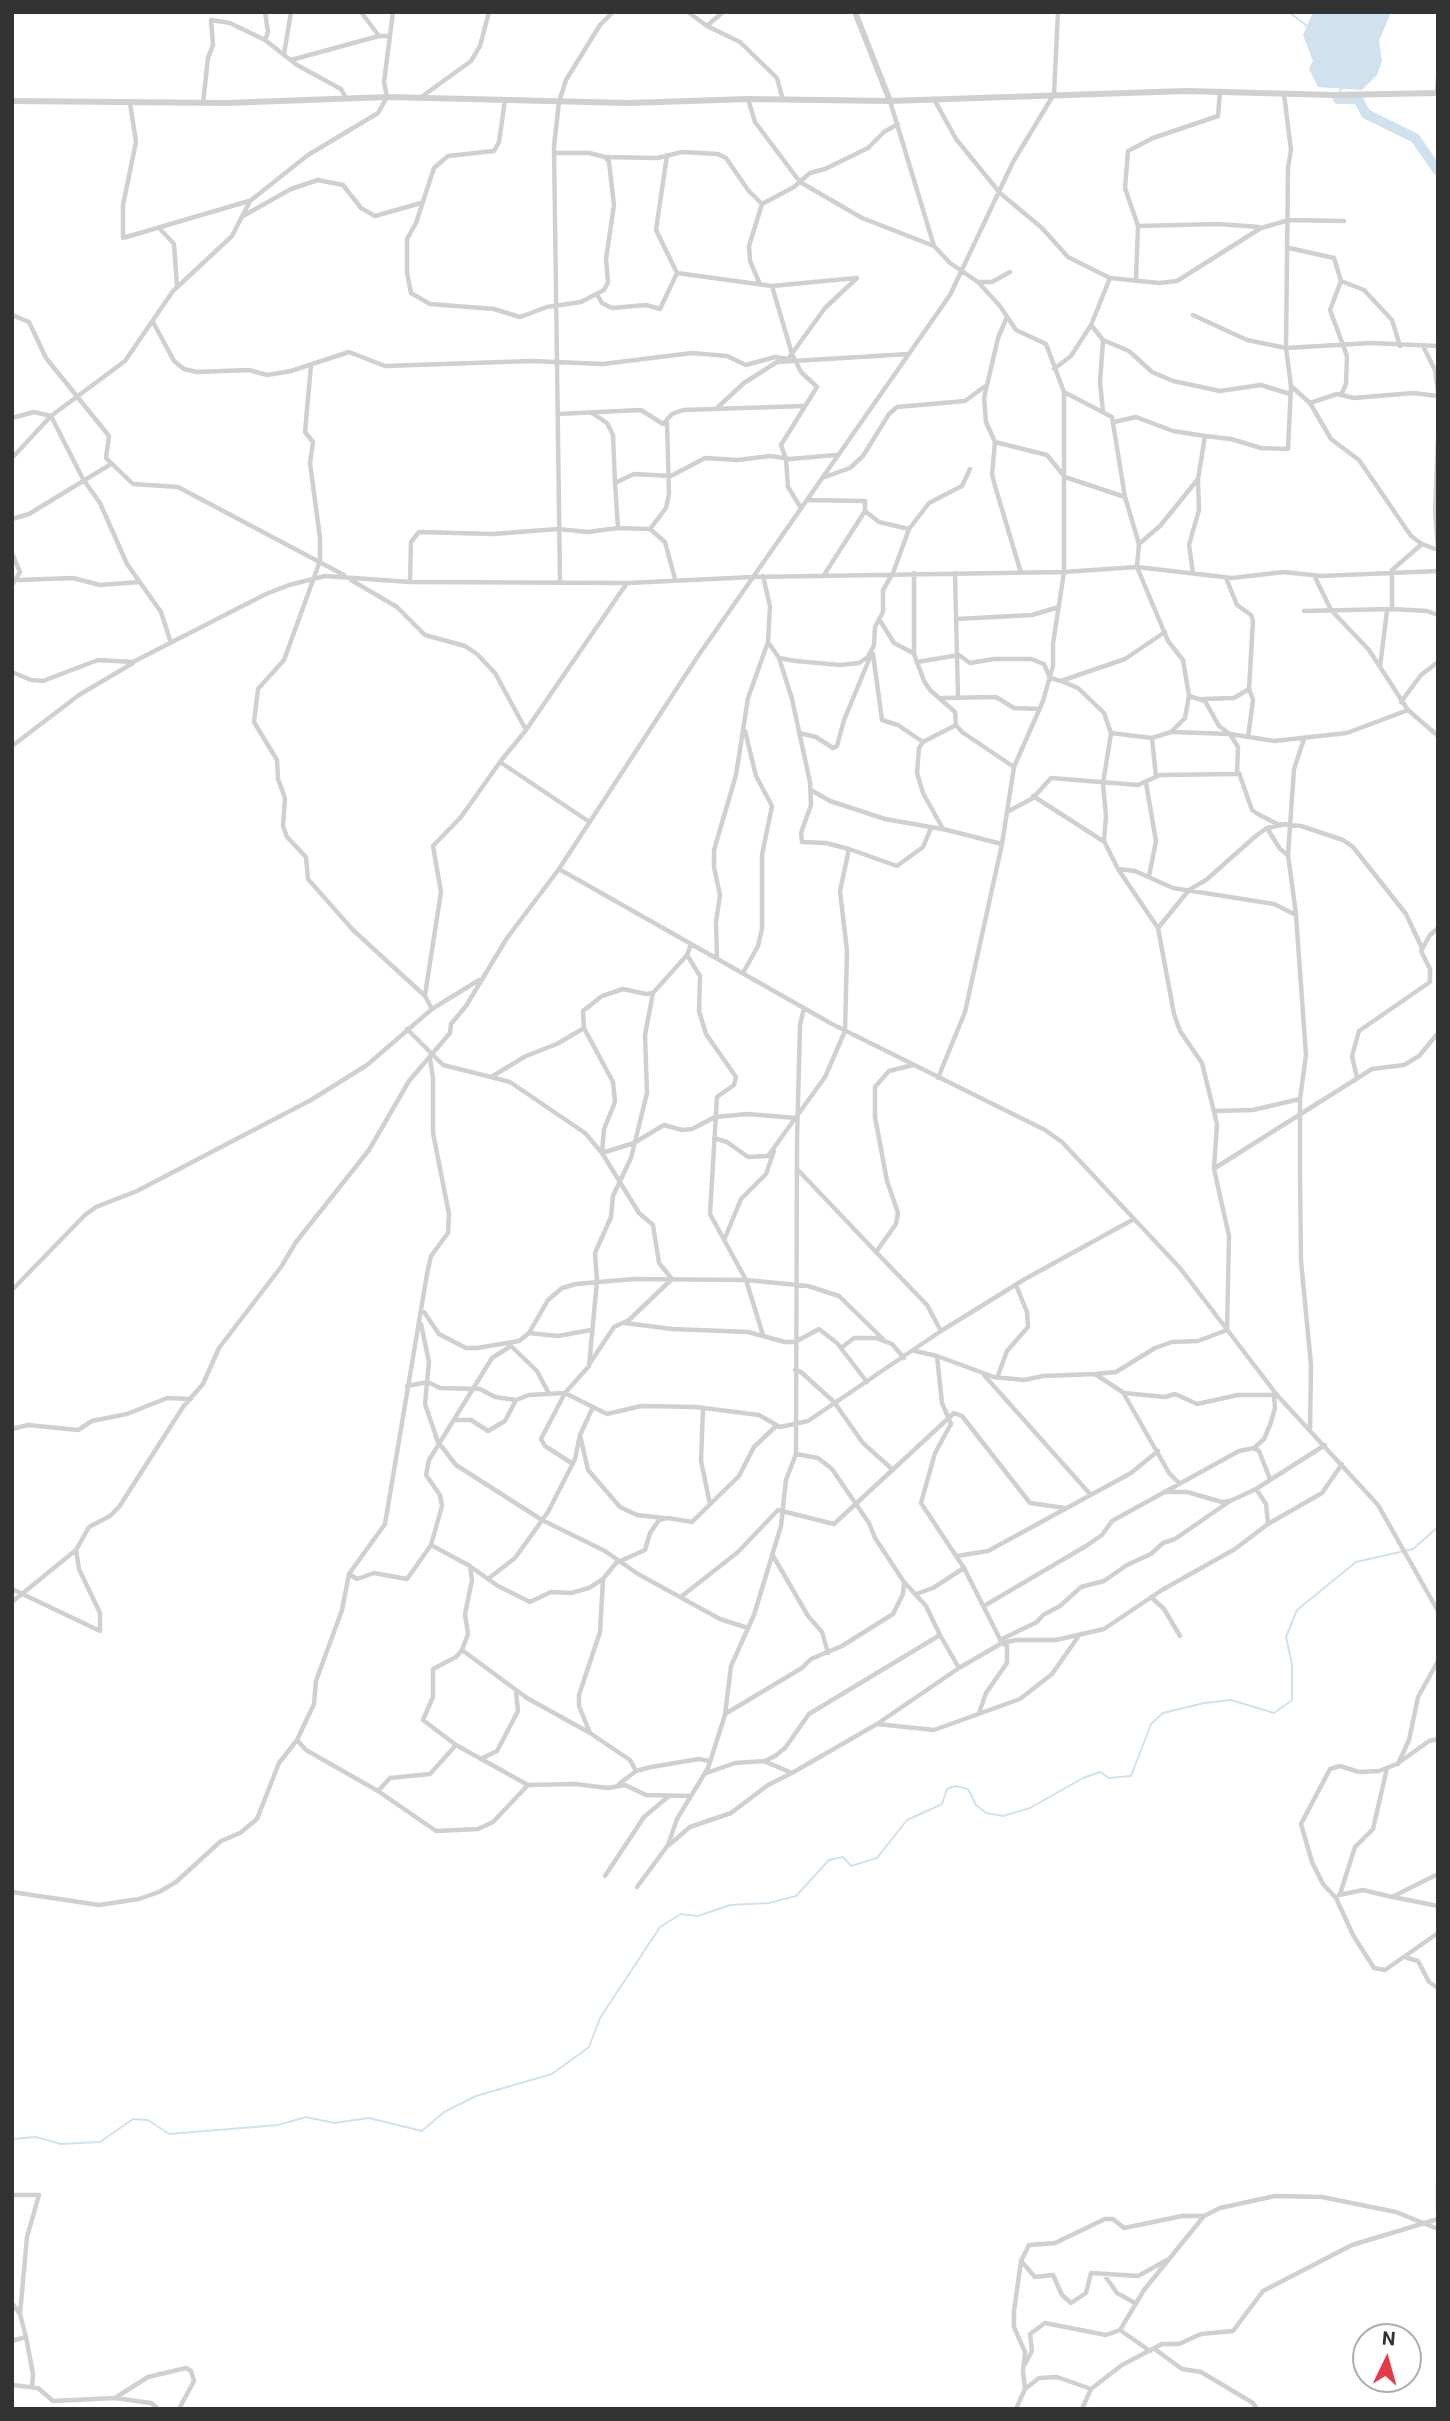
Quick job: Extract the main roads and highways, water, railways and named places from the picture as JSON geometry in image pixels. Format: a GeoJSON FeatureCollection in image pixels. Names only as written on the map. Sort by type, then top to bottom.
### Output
{"type":"FeatureCollection","features":[{"type":"Feature","properties":{"kind":"water"},"geometry":{"type":"Polygon","coordinates":[[[1313,12],[1391,12],[1379,41],[1382,61],[1377,75],[1362,90],[1318,87],[1309,69],[1313,61],[1303,35],[1313,12]]]}},
{"type":"Feature","properties":{"kind":"waterway"},"geometry":{"type":"LineString","coordinates":[[1289,12],[1307,26]]}},
{"type":"Feature","properties":{"kind":"waterway"},"geometry":{"type":"LineString","coordinates":[[1338,99],[1341,89]]}},
{"type":"Feature","properties":{"kind":"waterway"},"geometry":{"type":"LineString","coordinates":[[1338,99],[1358,99],[1366,114],[1415,138],[1438,171]]}},
{"type":"Feature","properties":{"kind":"waterway"},"geometry":{"type":"LineString","coordinates":[[12,2139],[36,2137],[61,2144],[100,2142],[133,2119],[148,2120],[169,2134],[278,2125],[306,2117],[334,2123],[369,2118],[422,2131],[444,2112],[476,2096],[552,2074],[589,2047],[600,2018],[660,1927],[681,1914],[698,1916],[730,1905],[769,1903],[796,1896],[829,1860],[843,1857],[851,1866],[877,1858],[907,1820],[942,1804],[947,1789],[955,1786],[968,1789],[976,1805],[986,1813],[1003,1816],[1030,1808],[1083,1778],[1100,1772],[1109,1778],[1131,1776],[1151,1724],[1163,1713],[1204,1703],[1231,1700],[1274,1713],[1292,1700],[1292,1665],[1286,1637],[1297,1610],[1356,1562],[1413,1549],[1438,1527]]}}]}
